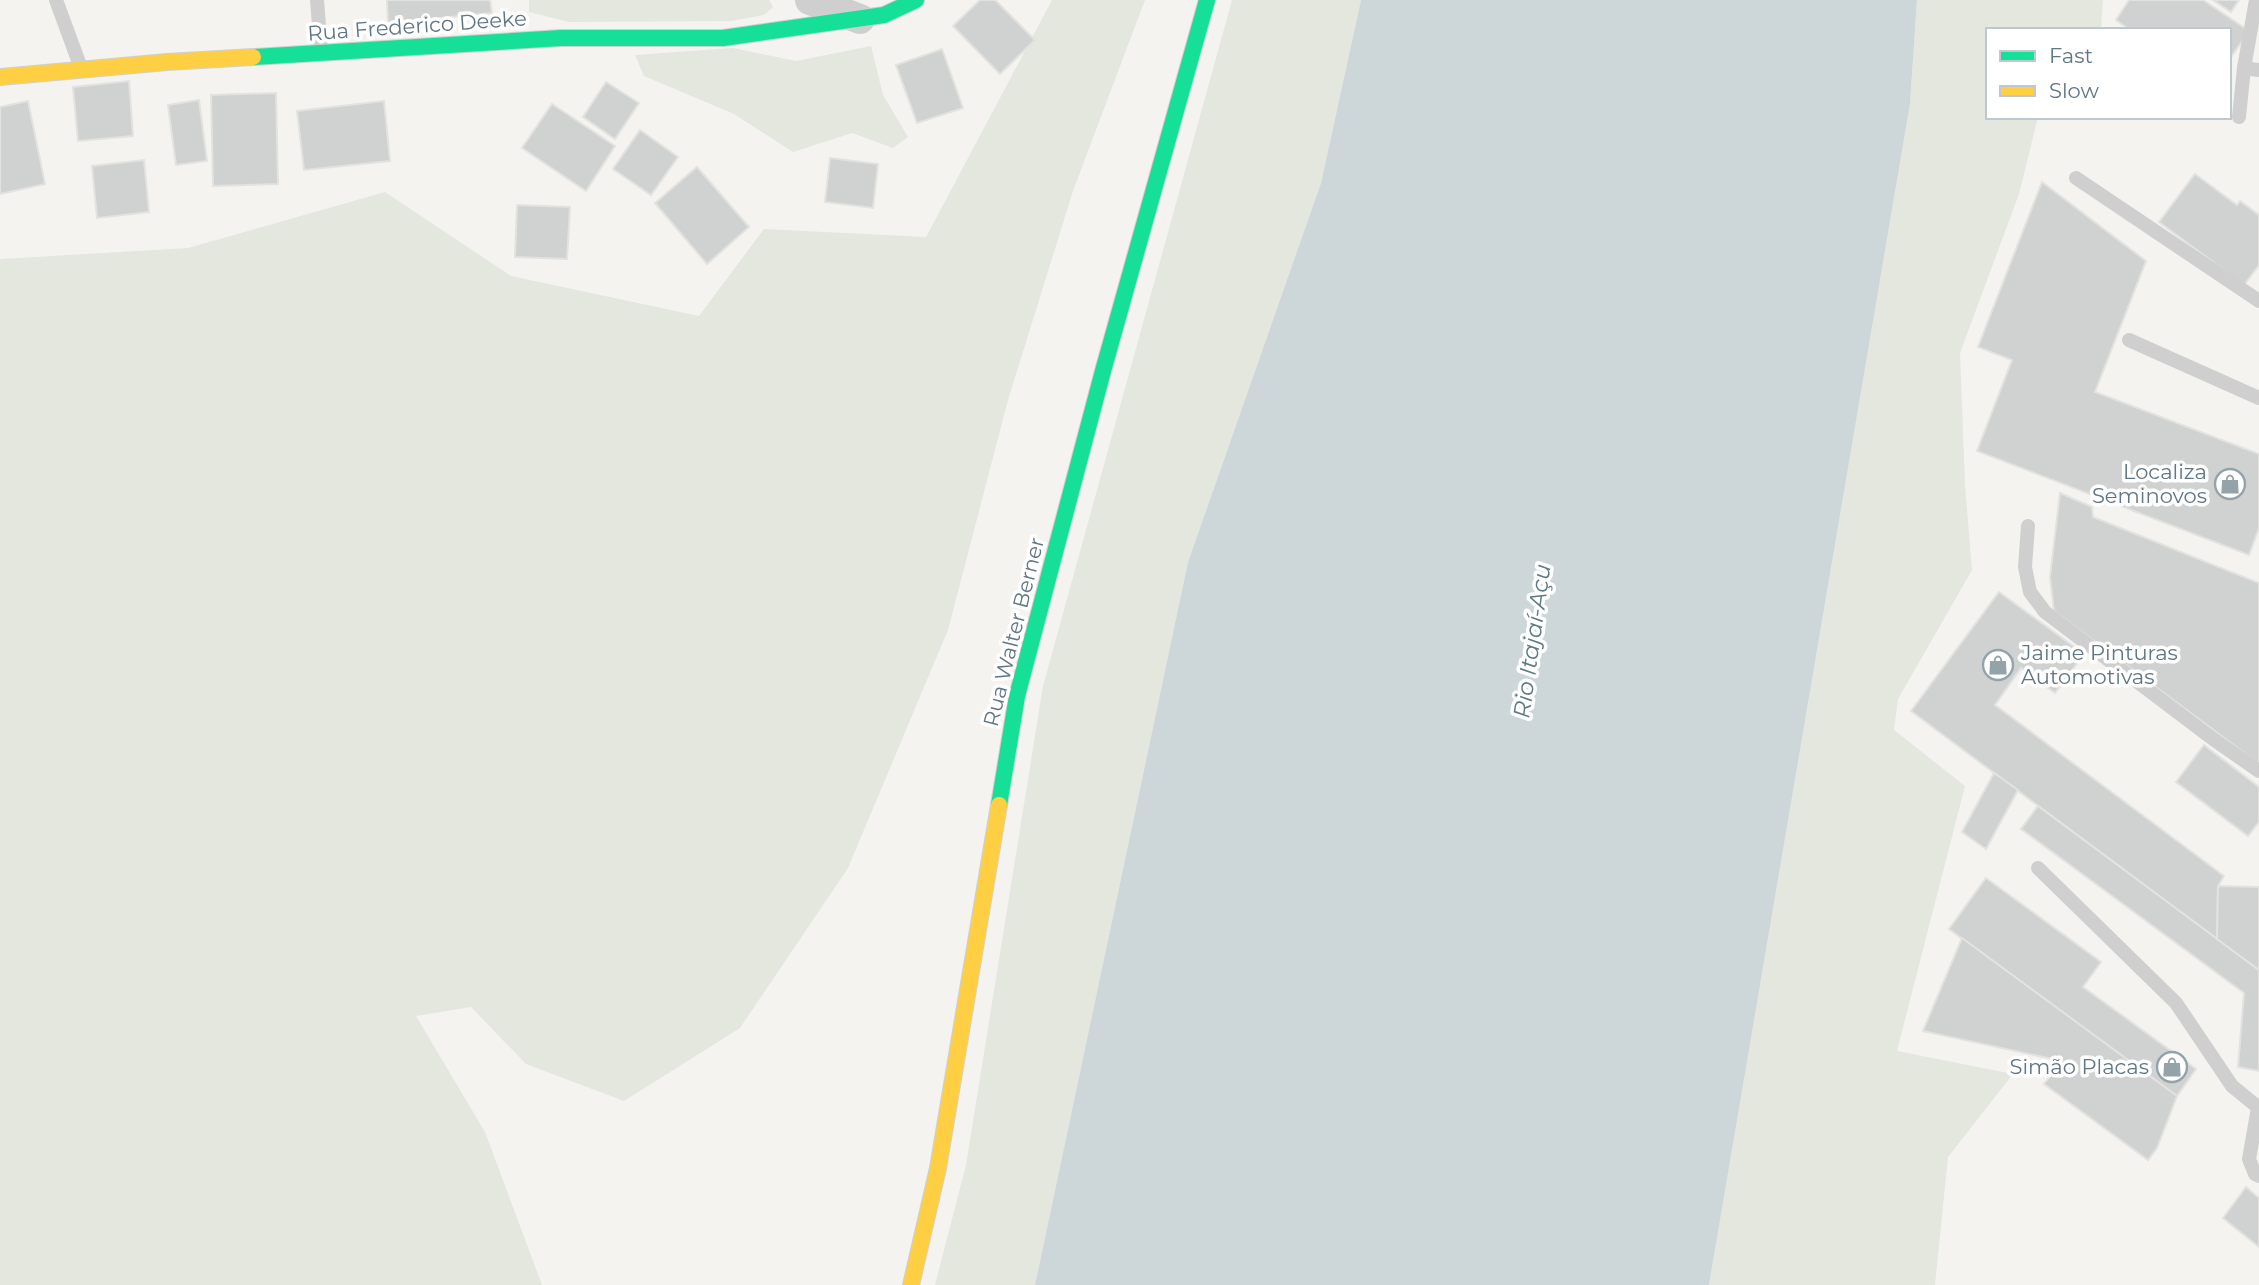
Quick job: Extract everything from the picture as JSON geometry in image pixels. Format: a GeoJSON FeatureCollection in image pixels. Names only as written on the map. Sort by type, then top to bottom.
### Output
{"type":"FeatureCollection","features":[{"type":"Feature","properties":{"kind":"street"},"geometry":{"type":"LineString","coordinates":[[810,0],[861,19]]}},
{"type":"Feature","properties":{"kind":"street","name":"Rua Frederico Deeke"},"geometry":{"type":"LineString","coordinates":[[0,78],[167,62],[561,38],[723,38],[884,15],[916,0]]}},
{"type":"Feature","properties":{"kind":"street","name":"Rua Walter Berner"},"geometry":{"type":"LineString","coordinates":[[911,1285],[938,1168],[1017,696],[1103,371],[1207,0]]}},
{"type":"Feature","properties":{"kind":"lane"},"geometry":{"type":"LineString","coordinates":[[56,0],[82,69]]}},
{"type":"Feature","properties":{"kind":"lane"},"geometry":{"type":"LineString","coordinates":[[317,0],[321,53]]}},
{"type":"Feature","properties":{"kind":"lane"},"geometry":{"type":"LineString","coordinates":[[2239,117],[2256,0]]}},
{"type":"Feature","properties":{"kind":"lane"},"geometry":{"type":"LineString","coordinates":[[2244,68],[2259,70]]}},
{"type":"Feature","properties":{"kind":"lane"},"geometry":{"type":"LineString","coordinates":[[2076,178],[2259,302]]}},
{"type":"Feature","properties":{"kind":"lane"},"geometry":{"type":"LineString","coordinates":[[2129,340],[2259,398]]}},
{"type":"Feature","properties":{"kind":"lane"},"geometry":{"type":"LineString","coordinates":[[2028,526],[2025,567],[2030,592],[2045,612],[2259,771]]}},
{"type":"Feature","properties":{"kind":"lane"},"geometry":{"type":"LineString","coordinates":[[2038,868],[2176,1003],[2232,1086],[2258,1108],[2249,1159],[2255,1174],[2259,1176]]}},
{"type":"Feature","properties":{"kind":"shaded area"},"geometry":{"type":"Polygon","coordinates":[[[529,0],[769,0],[773,7],[764,15],[731,21],[569,22],[529,12],[529,0]]]}},
{"type":"Feature","properties":{"kind":"shaded area"},"geometry":{"type":"Polygon","coordinates":[[[1052,0],[1145,0],[1073,191],[1008,400],[948,630],[848,868],[740,1028],[624,1101],[526,1064],[471,1007],[416,1016],[485,1132],[542,1285],[0,1285],[0,259],[188,248],[385,192],[511,276],[699,316],[764,229],[926,237],[1052,0]]]}},
{"type":"Feature","properties":{"kind":"shaded area"},"geometry":{"type":"Polygon","coordinates":[[[1232,0],[1361,0],[1321,183],[1188,562],[1035,1285],[935,1285],[966,1165],[1043,686],[1232,0]]]}},
{"type":"Feature","properties":{"kind":"shaded area"},"geometry":{"type":"Polygon","coordinates":[[[1917,0],[2103,0],[2101,28],[1986,28],[1986,119],[2038,119],[2019,194],[1960,353],[1965,485],[1972,570],[1898,699],[1894,730],[1965,786],[1897,1051],[2013,1074],[1948,1157],[1935,1285],[1709,1285],[1910,104],[1917,0]]]}},
{"type":"Feature","properties":{"kind":"shaded area"},"geometry":{"type":"Polygon","coordinates":[[[871,46],[883,95],[908,137],[893,148],[852,133],[793,152],[734,114],[644,76],[635,55],[733,48],[796,61],[871,46]]]}},
{"type":"Feature","properties":{"kind":"water","name":"Rio Itajaí-Açu"},"geometry":{"type":"Polygon","coordinates":[[[1361,0],[1917,0],[1910,104],[1709,1285],[1035,1285],[1188,562],[1321,183],[1361,0]]]}},
{"type":"Feature","properties":{"kind":"building"},"geometry":{"type":"Polygon","coordinates":[[[387,0],[490,0],[492,13],[388,23],[387,0]]]}},
{"type":"Feature","properties":{"kind":"building"},"geometry":{"type":"Polygon","coordinates":[[[980,0],[995,0],[1035,40],[1000,74],[953,26],[980,0]]]}},
{"type":"Feature","properties":{"kind":"building"},"geometry":{"type":"Polygon","coordinates":[[[2129,0],[2203,0],[2249,31],[2231,57],[2231,28],[2127,28],[2116,20],[2129,0]]]}},
{"type":"Feature","properties":{"kind":"building"},"geometry":{"type":"Polygon","coordinates":[[[2213,0],[2239,0],[2231,12],[2213,0]]]}},
{"type":"Feature","properties":{"kind":"building"},"geometry":{"type":"Polygon","coordinates":[[[942,49],[963,108],[917,123],[896,65],[942,49]]]}},
{"type":"Feature","properties":{"kind":"building"},"geometry":{"type":"Polygon","coordinates":[[[129,81],[133,136],[78,141],[73,87],[129,81]]]}},
{"type":"Feature","properties":{"kind":"building"},"geometry":{"type":"Polygon","coordinates":[[[606,82],[639,103],[615,139],[583,117],[606,82]]]}},
{"type":"Feature","properties":{"kind":"building"},"geometry":{"type":"Polygon","coordinates":[[[276,93],[278,184],[213,186],[211,95],[276,93]]]}},
{"type":"Feature","properties":{"kind":"building"},"geometry":{"type":"Polygon","coordinates":[[[199,100],[207,161],[176,165],[168,105],[199,100]]]}},
{"type":"Feature","properties":{"kind":"building"},"geometry":{"type":"Polygon","coordinates":[[[28,101],[45,184],[0,194],[0,107],[28,101]]]}},
{"type":"Feature","properties":{"kind":"building"},"geometry":{"type":"Polygon","coordinates":[[[384,101],[390,161],[304,170],[297,111],[384,101]]]}},
{"type":"Feature","properties":{"kind":"building"},"geometry":{"type":"Polygon","coordinates":[[[552,104],[615,146],[586,191],[522,148],[552,104]]]}},
{"type":"Feature","properties":{"kind":"building"},"geometry":{"type":"Polygon","coordinates":[[[640,130],[678,157],[651,195],[613,169],[640,130]]]}},
{"type":"Feature","properties":{"kind":"building"},"geometry":{"type":"Polygon","coordinates":[[[830,158],[878,164],[873,208],[825,202],[830,158]]]}},
{"type":"Feature","properties":{"kind":"building"},"geometry":{"type":"Polygon","coordinates":[[[144,160],[149,212],[97,218],[92,166],[144,160]]]}},
{"type":"Feature","properties":{"kind":"building"},"geometry":{"type":"Polygon","coordinates":[[[697,167],[749,227],[707,264],[655,203],[697,167]]]}},
{"type":"Feature","properties":{"kind":"building"},"geometry":{"type":"Polygon","coordinates":[[[2195,174],[2237,205],[2240,201],[2259,215],[2259,265],[2244,285],[2159,222],[2195,174]]]}},
{"type":"Feature","properties":{"kind":"building"},"geometry":{"type":"Polygon","coordinates":[[[2042,182],[2146,261],[2095,392],[2259,454],[2259,528],[2249,555],[1977,451],[2012,360],[1978,347],[2042,182]]]}},
{"type":"Feature","properties":{"kind":"building"},"geometry":{"type":"Polygon","coordinates":[[[517,205],[570,207],[567,259],[515,257],[517,205]]]}},
{"type":"Feature","properties":{"kind":"building"},"geometry":{"type":"Polygon","coordinates":[[[2060,493],[2092,507],[2093,517],[2259,583],[2259,764],[2054,611],[2050,577],[2060,493]]]}},
{"type":"Feature","properties":{"kind":"building"},"geometry":{"type":"Polygon","coordinates":[[[1999,592],[2084,654],[2055,693],[2021,668],[1995,705],[2224,876],[2218,886],[2217,939],[1911,711],[1999,592]]]}},
{"type":"Feature","properties":{"kind":"building"},"geometry":{"type":"Polygon","coordinates":[[[2204,745],[2259,787],[2259,822],[2248,836],[2176,782],[2204,745]]]}},
{"type":"Feature","properties":{"kind":"building"},"geometry":{"type":"Polygon","coordinates":[[[1994,773],[2018,790],[1986,849],[1962,832],[1994,773]]]}},
{"type":"Feature","properties":{"kind":"building"},"geometry":{"type":"Polygon","coordinates":[[[2038,806],[2259,970],[2259,1071],[2238,1067],[2244,993],[2021,829],[2038,806]]]}},
{"type":"Feature","properties":{"kind":"building"},"geometry":{"type":"Polygon","coordinates":[[[1986,878],[2101,962],[2083,987],[2196,1069],[2177,1096],[1949,929],[1986,878]]]}},
{"type":"Feature","properties":{"kind":"building"},"geometry":{"type":"Polygon","coordinates":[[[2218,886],[2259,887],[2259,970],[2217,939],[2218,886]]]}},
{"type":"Feature","properties":{"kind":"building"},"geometry":{"type":"Polygon","coordinates":[[[1962,938],[2177,1096],[2157,1148],[2148,1160],[2044,1084],[2062,1061],[1923,1031],[1962,938]]]}},
{"type":"Feature","properties":{"kind":"building"},"geometry":{"type":"Polygon","coordinates":[[[2246,1187],[2259,1198],[2259,1247],[2223,1218],[2246,1187]]]}},
{"type":"Feature","properties":{"kind":"traffic: fast"},"geometry":{"type":"LineString","coordinates":[[253,57],[561,38],[723,38],[884,15],[916,0]]}},
{"type":"Feature","properties":{"kind":"traffic: fast"},"geometry":{"type":"LineString","coordinates":[[999,805],[1017,696],[1103,371],[1207,0]]}},
{"type":"Feature","properties":{"kind":"traffic: slow"},"geometry":{"type":"LineString","coordinates":[[0,77],[253,57]]}},
{"type":"Feature","properties":{"kind":"traffic: slow"},"geometry":{"type":"LineString","coordinates":[[911,1285],[938,1168],[999,805]]}},
{"type":"Feature","properties":{"kind":"place","name":"Localiza Seminovos"},"geometry":{"type":"Point","coordinates":[2230,484]}},
{"type":"Feature","properties":{"kind":"place","name":"Jaime Pinturas Automotivas"},"geometry":{"type":"Point","coordinates":[1998,665]}},
{"type":"Feature","properties":{"kind":"place","name":"Simão Placas"},"geometry":{"type":"Point","coordinates":[2172,1067]}}]}
